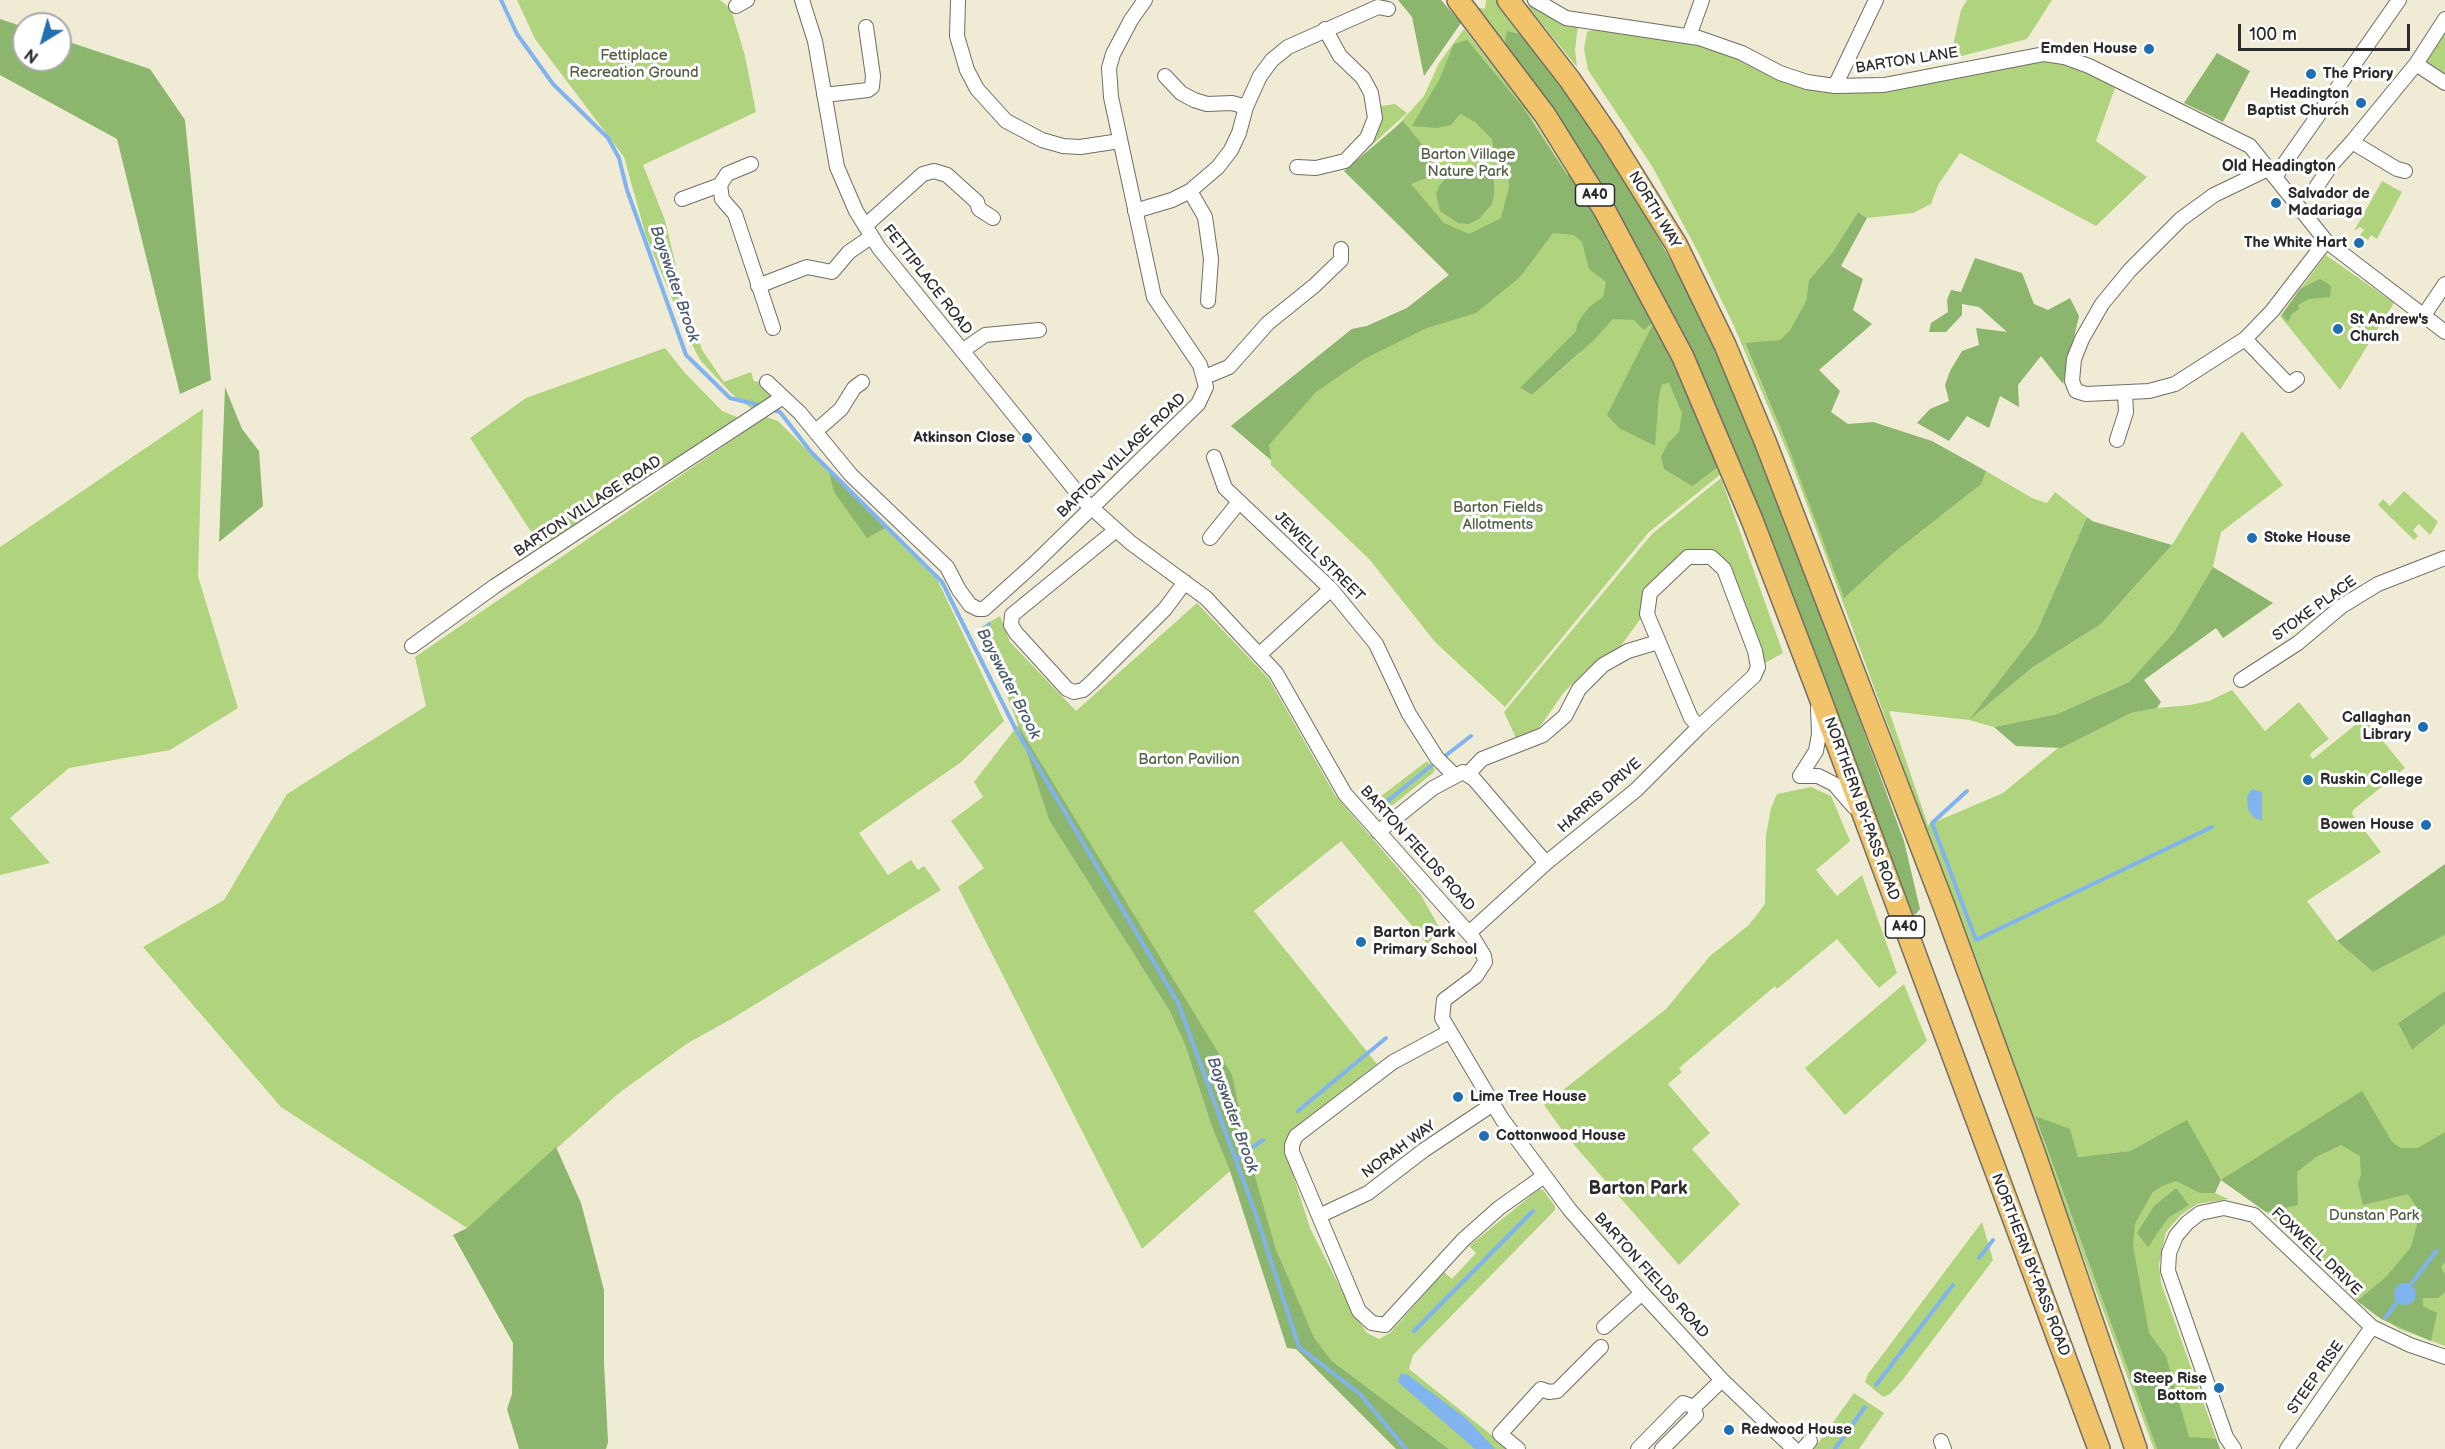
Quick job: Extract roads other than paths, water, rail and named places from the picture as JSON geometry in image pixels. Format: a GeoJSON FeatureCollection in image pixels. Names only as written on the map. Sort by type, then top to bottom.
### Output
{"type":"FeatureCollection","features":[{"type":"Feature","properties":{"kind":"highway","name":"NORTHERN BY-PASS ROAD"},"geometry":{"type":"LineString","coordinates":[[1458,0],[1545,115],[1605,211],[1683,357],[1752,520],[1816,687],[2099,1449]]}},
{"type":"Feature","properties":{"kind":"highway","name":"NORTH WAY"},"geometry":{"type":"LineString","coordinates":[[1508,0],[1584,99],[1676,244],[1725,345],[1765,441],[1952,928],[2034,1152],[2136,1449]]}},
{"type":"Feature","properties":{"kind":"street","name":"FETTIPLACE ROAD"},"geometry":{"type":"LineString","coordinates":[[802,0],[815,41],[837,167],[848,196],[868,231],[962,351],[1092,508]]}},
{"type":"Feature","properties":{"kind":"street"},"geometry":{"type":"LineString","coordinates":[[958,0],[957,36],[967,70],[984,98],[1006,122],[1042,140],[1063,146],[1080,147],[1120,141]]}},
{"type":"Feature","properties":{"kind":"street"},"geometry":{"type":"LineString","coordinates":[[1145,0],[1117,46],[1109,69],[1111,97],[1156,303],[1187,343],[1205,377],[1230,367],[1268,323],[1314,286],[1345,256]]}},
{"type":"Feature","properties":{"kind":"street","name":"BARTON LANE"},"geometry":{"type":"LineString","coordinates":[[1535,0],[1566,18],[1689,36],[1742,53],[1780,73],[1807,82],[1835,86],[1884,85],[2044,54],[2064,57],[2089,66],[2250,146],[2326,241],[2445,332]]}},
{"type":"Feature","properties":{"kind":"street"},"geometry":{"type":"LineString","coordinates":[[1689,36],[1702,0]]}},
{"type":"Feature","properties":{"kind":"street"},"geometry":{"type":"LineString","coordinates":[[1835,86],[1876,0]]}},
{"type":"Feature","properties":{"kind":"street"},"geometry":{"type":"LineString","coordinates":[[2326,241],[2272,311],[2246,339],[2175,384],[2149,391],[2125,393],[2086,394],[2076,391],[2072,381],[2074,359],[2082,339],[2102,304],[2123,278],[2153,244],[2181,219],[2221,191],[2272,172],[2399,0]]}},
{"type":"Feature","properties":{"kind":"street"},"geometry":{"type":"LineString","coordinates":[[1135,211],[1172,200],[1205,180],[1231,150],[1239,133],[1251,91],[1272,60],[1288,47],[1378,7],[1388,9]]}},
{"type":"Feature","properties":{"kind":"street"},"geometry":{"type":"LineString","coordinates":[[2317,186],[2332,164],[2415,64],[2445,19]]}},
{"type":"Feature","properties":{"kind":"street"},"geometry":{"type":"LineString","coordinates":[[824,95],[868,90],[872,87],[873,76],[866,27]]}},
{"type":"Feature","properties":{"kind":"street"},"geometry":{"type":"LineString","coordinates":[[1297,167],[1315,173],[1350,157],[1367,138],[1375,118],[1371,93],[1363,78],[1340,56],[1325,29]]}},
{"type":"Feature","properties":{"kind":"street"},"geometry":{"type":"LineString","coordinates":[[2415,64],[2445,82]]}},
{"type":"Feature","properties":{"kind":"street"},"geometry":{"type":"LineString","coordinates":[[1165,76],[1181,93],[1194,100],[1207,104],[1232,103],[1246,106]]}},
{"type":"Feature","properties":{"kind":"street"},"geometry":{"type":"LineString","coordinates":[[2352,142],[2397,170],[2405,171]]}},
{"type":"Feature","properties":{"kind":"street"},"geometry":{"type":"LineString","coordinates":[[682,199],[720,185],[727,174],[751,164]]}},
{"type":"Feature","properties":{"kind":"street"},"geometry":{"type":"LineString","coordinates":[[758,286],[807,267],[832,272],[923,174],[934,171],[947,175],[977,202],[979,209],[993,218]]}},
{"type":"Feature","properties":{"kind":"street"},"geometry":{"type":"LineString","coordinates":[[720,185],[722,199],[735,214],[773,328]]}},
{"type":"Feature","properties":{"kind":"street"},"geometry":{"type":"LineString","coordinates":[[1190,191],[1205,217],[1211,276],[1207,291],[1208,301]]}},
{"type":"Feature","properties":{"kind":"street"},"geometry":{"type":"LineString","coordinates":[[2424,315],[2445,284]]}},
{"type":"Feature","properties":{"kind":"street"},"geometry":{"type":"LineString","coordinates":[[962,351],[986,335],[1039,330]]}},
{"type":"Feature","properties":{"kind":"street"},"geometry":{"type":"LineString","coordinates":[[2246,339],[2289,385],[2297,379]]}},
{"type":"Feature","properties":{"kind":"street","name":"BARTON VILLAGE ROAD"},"geometry":{"type":"LineString","coordinates":[[767,382],[779,400],[816,431],[850,475],[947,567],[970,605],[984,609],[1198,404],[1206,387],[1205,377]]}},
{"type":"Feature","properties":{"kind":"street"},"geometry":{"type":"LineString","coordinates":[[816,431],[841,409],[855,384]]}},
{"type":"Feature","properties":{"kind":"street"},"geometry":{"type":"LineString","coordinates":[[2117,440],[2126,412],[2125,393]]}},
{"type":"Feature","properties":{"kind":"street","name":"BARTON VILLAGE ROAD"},"geometry":{"type":"LineString","coordinates":[[412,646],[495,586],[779,400]]}},
{"type":"Feature","properties":{"kind":"street","name":"JEWELL STREET"},"geometry":{"type":"LineString","coordinates":[[1214,457],[1225,488],[1331,589],[1376,644],[1409,714],[1437,758],[1461,775],[1546,863]]}},
{"type":"Feature","properties":{"kind":"street"},"geometry":{"type":"LineString","coordinates":[[1210,538],[1239,502]]}},
{"type":"Feature","properties":{"kind":"street","name":"BARTON FIELDS ROAD"},"geometry":{"type":"LineString","coordinates":[[1092,508],[1116,530],[1206,598],[1276,673],[1345,794],[1469,933],[1484,956],[1485,962],[1476,976],[1444,1000],[1442,1018],[1493,1104],[1544,1176],[1642,1293],[1722,1380],[1794,1449]]}},
{"type":"Feature","properties":{"kind":"street"},"geometry":{"type":"LineString","coordinates":[[1116,530],[1012,615],[1011,625],[1016,633],[1067,689],[1074,692],[1083,690],[1092,682],[1165,609],[1185,582]]}},
{"type":"Feature","properties":{"kind":"street","name":"HARRIS DRIVE"},"geometry":{"type":"LineString","coordinates":[[1469,933],[1546,863],[1636,790],[1754,676],[1758,666],[1755,651],[1724,569],[1711,557],[1688,557],[1650,593],[1647,614],[1658,642]]}},
{"type":"Feature","properties":{"kind":"street","name":"STOKE PLACE"},"geometry":{"type":"LineString","coordinates":[[2241,680],[2298,643],[2342,606],[2371,589],[2445,558]]}},
{"type":"Feature","properties":{"kind":"street"},"geometry":{"type":"LineString","coordinates":[[1260,654],[1331,589]]}},
{"type":"Feature","properties":{"kind":"street"},"geometry":{"type":"LineString","coordinates":[[1378,832],[1433,788],[1461,775],[1482,759],[1543,735],[1564,716],[1579,689],[1604,665],[1628,651],[1658,642],[1691,718],[1699,727]]}},
{"type":"Feature","properties":{"kind":"street"},"geometry":{"type":"LineString","coordinates":[[1816,687],[1819,734],[1816,752],[1800,776],[1818,776],[1834,784],[1844,792],[1868,828]]}},
{"type":"Feature","properties":{"kind":"street"},"geometry":{"type":"LineString","coordinates":[[1449,1032],[1393,1062],[1296,1137],[1292,1144],[1292,1152],[1321,1215],[1359,1311],[1372,1323],[1385,1325],[1462,1240],[1499,1208],[1544,1176]]}},
{"type":"Feature","properties":{"kind":"street","name":"NORAH WAY"},"geometry":{"type":"LineString","coordinates":[[1321,1215],[1368,1193],[1424,1150],[1493,1104]]}},
{"type":"Feature","properties":{"kind":"street","name":"FOXWELL DRIVE"},"geometry":{"type":"LineString","coordinates":[[2234,1449],[2226,1437],[2168,1272],[2172,1244],[2187,1223],[2200,1213],[2216,1208],[2240,1209],[2254,1215],[2372,1327],[2410,1346],[2445,1357]]}},
{"type":"Feature","properties":{"kind":"street"},"geometry":{"type":"LineString","coordinates":[[1604,1327],[1642,1293]]}},
{"type":"Feature","properties":{"kind":"street","name":"STEEP RISE"},"geometry":{"type":"LineString","coordinates":[[2288,1449],[2372,1327]]}},
{"type":"Feature","properties":{"kind":"street"},"geometry":{"type":"LineString","coordinates":[[1518,1449],[1500,1434],[1541,1389],[1549,1392],[1557,1391],[1601,1347]]}},
{"type":"Feature","properties":{"kind":"street"},"geometry":{"type":"LineString","coordinates":[[1695,1407],[1722,1380]]}},
{"type":"Feature","properties":{"kind":"street"},"geometry":{"type":"LineString","coordinates":[[1638,1449],[1683,1403],[1695,1407]]}},
{"type":"Feature","properties":{"kind":"street"},"geometry":{"type":"LineString","coordinates":[[1662,1449],[1696,1415],[1695,1407]]}},
{"type":"Feature","properties":{"kind":"water"},"geometry":{"type":"Polygon","coordinates":[[[2252,789],[2262,792],[2262,821],[2253,817],[2248,809],[2247,796],[2252,789]]]}},
{"type":"Feature","properties":{"kind":"water"},"geometry":{"type":"Polygon","coordinates":[[[2405,1283],[2413,1286],[2416,1294],[2413,1302],[2405,1305],[2397,1302],[2394,1294],[2397,1286],[2405,1283]]]}},
{"type":"Feature","properties":{"kind":"water"},"geometry":{"type":"Polygon","coordinates":[[[1401,1373],[1408,1375],[1467,1419],[1495,1449],[1475,1449],[1398,1382],[1401,1373]]]}},
{"type":"Feature","properties":{"kind":"waterway","name":"Bayswater Brook"},"geometry":{"type":"LineString","coordinates":[[501,0],[517,34],[553,84],[608,138],[619,158],[627,190],[686,355],[730,398],[763,406]]}},
{"type":"Feature","properties":{"kind":"waterway","name":"Bayswater Brook"},"geometry":{"type":"LineString","coordinates":[[770,409],[780,412],[811,452],[942,582],[1015,728],[1178,1003],[1255,1212],[1299,1347],[1360,1394],[1406,1449]]}},
{"type":"Feature","properties":{"kind":"waterway"},"geometry":{"type":"LineString","coordinates":[[1445,756],[1471,736]]}},
{"type":"Feature","properties":{"kind":"waterway"},"geometry":{"type":"LineString","coordinates":[[1380,807],[1431,766]]}},
{"type":"Feature","properties":{"kind":"waterway"},"geometry":{"type":"LineString","coordinates":[[1967,791],[1932,823],[1976,940],[2212,827]]}},
{"type":"Feature","properties":{"kind":"waterway"},"geometry":{"type":"LineString","coordinates":[[1298,1111],[1386,1038]]}},
{"type":"Feature","properties":{"kind":"waterway"},"geometry":{"type":"LineString","coordinates":[[1236,1159],[1263,1140]]}},
{"type":"Feature","properties":{"kind":"waterway"},"geometry":{"type":"LineString","coordinates":[[1414,1331],[1533,1211]]}},
{"type":"Feature","properties":{"kind":"waterway"},"geometry":{"type":"LineString","coordinates":[[1979,1258],[1993,1240]]}},
{"type":"Feature","properties":{"kind":"waterway"},"geometry":{"type":"LineString","coordinates":[[2412,1283],[2436,1251]]}},
{"type":"Feature","properties":{"kind":"waterway"},"geometry":{"type":"LineString","coordinates":[[1876,1385],[1953,1285]]}},
{"type":"Feature","properties":{"kind":"waterway"},"geometry":{"type":"LineString","coordinates":[[2385,1318],[2397,1302]]}},
{"type":"Feature","properties":{"kind":"waterway"},"geometry":{"type":"LineString","coordinates":[[1835,1449],[1865,1407]]}},
{"type":"Feature","properties":{"kind":"place","name":"Emden House"},"geometry":{"type":"Point","coordinates":[2149,49]}},
{"type":"Feature","properties":{"kind":"place","name":"The Priory"},"geometry":{"type":"Point","coordinates":[2311,74]}},
{"type":"Feature","properties":{"kind":"place","name":"Headington Baptist Church"},"geometry":{"type":"Point","coordinates":[2361,103]}},
{"type":"Feature","properties":{"kind":"place","name":"Salvador de Madariaga"},"geometry":{"type":"Point","coordinates":[2276,203]}},
{"type":"Feature","properties":{"kind":"place","name":"The White Hart"},"geometry":{"type":"Point","coordinates":[2359,243]}},
{"type":"Feature","properties":{"kind":"place","name":"St Andrew's Church"},"geometry":{"type":"Point","coordinates":[2338,329]}},
{"type":"Feature","properties":{"kind":"place","name":"Atkinson Close"},"geometry":{"type":"Point","coordinates":[1027,438]}},
{"type":"Feature","properties":{"kind":"place","name":"Stoke House"},"geometry":{"type":"Point","coordinates":[2252,538]}},
{"type":"Feature","properties":{"kind":"place","name":"Callaghan Library"},"geometry":{"type":"Point","coordinates":[2423,727]}},
{"type":"Feature","properties":{"kind":"place","name":"Ruskin College"},"geometry":{"type":"Point","coordinates":[2308,780]}},
{"type":"Feature","properties":{"kind":"place","name":"Bowen House"},"geometry":{"type":"Point","coordinates":[2426,825]}},
{"type":"Feature","properties":{"kind":"place","name":"Barton Park Primary School"},"geometry":{"type":"Point","coordinates":[1361,942]}},
{"type":"Feature","properties":{"kind":"place","name":"Lime Tree House"},"geometry":{"type":"Point","coordinates":[1458,1097]}},
{"type":"Feature","properties":{"kind":"place","name":"Cottonwood House"},"geometry":{"type":"Point","coordinates":[1484,1136]}},
{"type":"Feature","properties":{"kind":"place","name":"Steep Rise Bottom"},"geometry":{"type":"Point","coordinates":[2219,1388]}},
{"type":"Feature","properties":{"kind":"place","name":"Redwood House"},"geometry":{"type":"Point","coordinates":[1729,1430]}},
{"type":"Feature","properties":{"kind":"district","name":"Old Headington"},"geometry":{"type":"Point","coordinates":[2279,167]}},
{"type":"Feature","properties":{"kind":"district","name":"Barton Park"},"geometry":{"type":"Point","coordinates":[1638,1189]}},
{"type":"Feature","properties":{"kind":"park label","name":"Fettiplace Recreation Ground"},"geometry":{"type":"Point","coordinates":[634,64]}},
{"type":"Feature","properties":{"kind":"park label","name":"Barton Village Nature Park"},"geometry":{"type":"Point","coordinates":[1468,164]}},
{"type":"Feature","properties":{"kind":"park label","name":"Barton Fields Allotments"},"geometry":{"type":"Point","coordinates":[1498,516]}},
{"type":"Feature","properties":{"kind":"park label","name":"Barton Pavilion"},"geometry":{"type":"Point","coordinates":[1189,760]}},
{"type":"Feature","properties":{"kind":"park label","name":"Dunstan Park"},"geometry":{"type":"Point","coordinates":[2374,1216]}}]}
